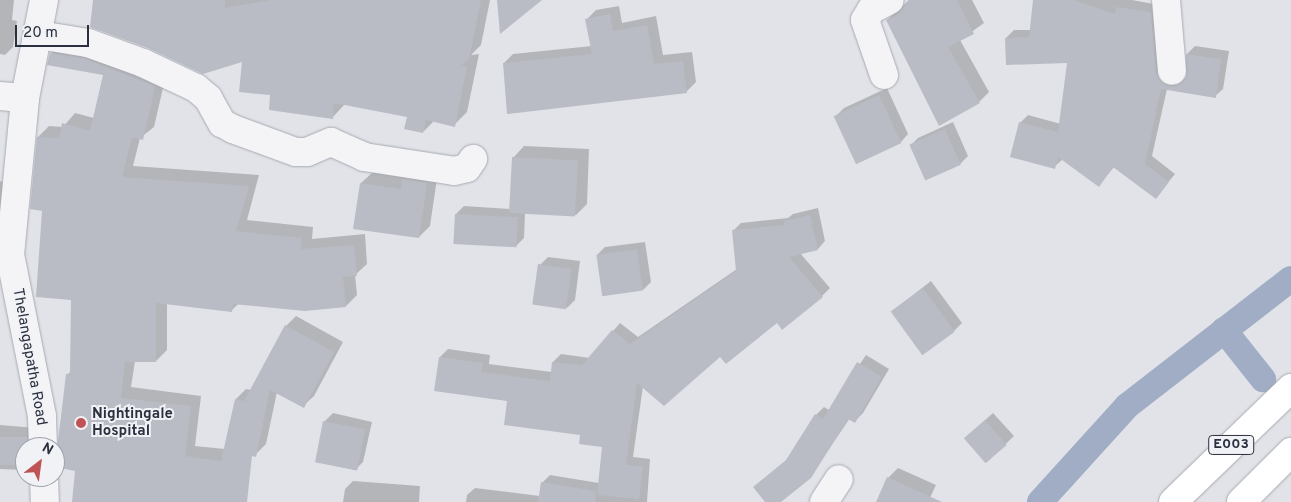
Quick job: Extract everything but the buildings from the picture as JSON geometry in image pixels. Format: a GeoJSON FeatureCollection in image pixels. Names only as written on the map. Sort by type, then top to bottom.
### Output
{"type":"FeatureCollection","features":[{"type":"Feature","properties":{"kind":"highway","name":"E003"},"geometry":{"type":"LineString","coordinates":[[1173,502],[1291,388]]}},
{"type":"Feature","properties":{"kind":"highway","name":"E003"},"geometry":{"type":"LineString","coordinates":[[1241,502],[1291,452]]}},
{"type":"Feature","properties":{"kind":"street","name":"Thelangapatha Road"},"geometry":{"type":"LineString","coordinates":[[43,437],[42,416],[10,255],[12,97],[38,35],[44,0]]}},
{"type":"Feature","properties":{"kind":"street"},"geometry":{"type":"LineString","coordinates":[[884,75],[865,20],[871,10],[890,0]]}},
{"type":"Feature","properties":{"kind":"street"},"geometry":{"type":"LineString","coordinates":[[1166,0],[1172,71]]}},
{"type":"Feature","properties":{"kind":"street"},"geometry":{"type":"LineString","coordinates":[[38,35],[88,43],[143,62],[196,88],[208,98],[222,123],[233,129],[296,152],[308,152],[331,142],[364,157],[454,171],[467,168],[473,159]]}},
{"type":"Feature","properties":{"kind":"street"},"geometry":{"type":"LineString","coordinates":[[824,502],[839,480]]}},
{"type":"Feature","properties":{"kind":"street"},"geometry":{"type":"LineString","coordinates":[[44,487],[45,502]]}},
{"type":"Feature","properties":{"kind":"waterway"},"geometry":{"type":"LineString","coordinates":[[1040,502],[1127,406],[1291,279]]}},
{"type":"Feature","properties":{"kind":"waterway"},"geometry":{"type":"LineString","coordinates":[[1224,330],[1263,379]]}},
{"type":"Feature","properties":{"kind":"place","name":"Nightingale Hospital"},"geometry":{"type":"Point","coordinates":[81,423]}}]}
